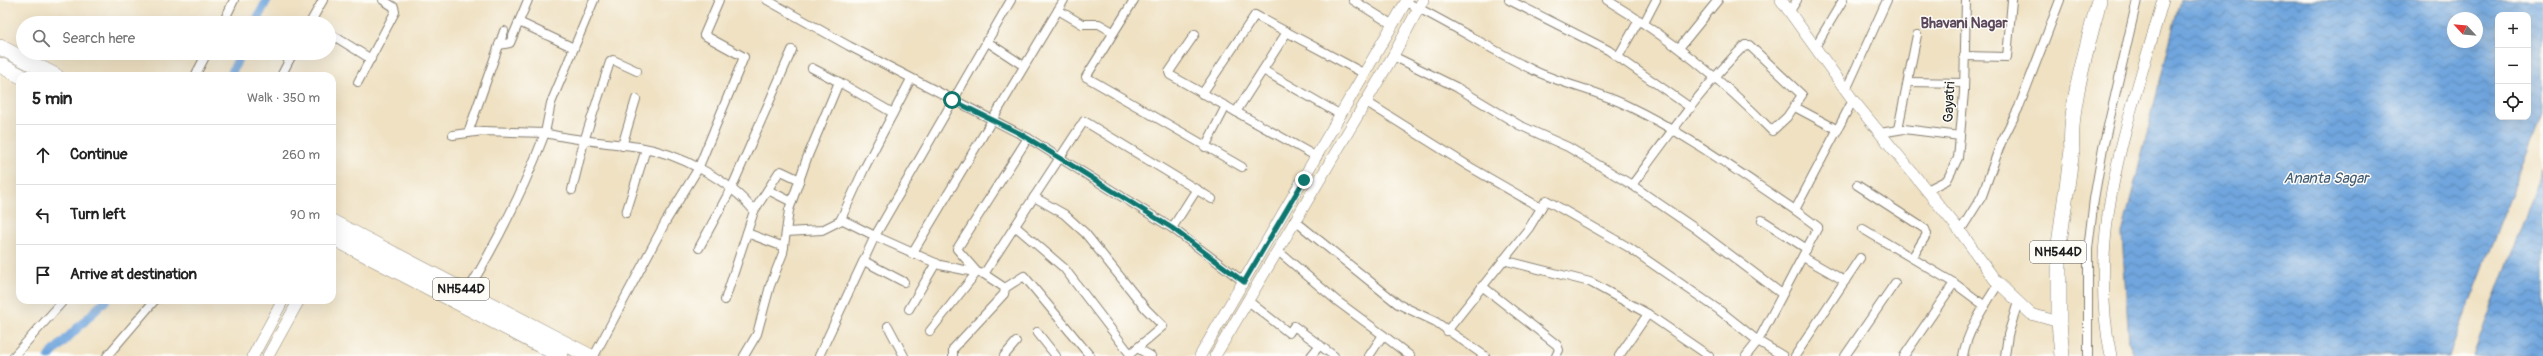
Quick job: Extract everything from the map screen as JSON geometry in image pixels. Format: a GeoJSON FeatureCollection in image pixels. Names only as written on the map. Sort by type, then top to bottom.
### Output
{"type":"FeatureCollection","features":[{"type":"Feature","properties":{"kind":"highway","name":"NH544D"},"geometry":{"type":"LineString","coordinates":[[2062,356],[2059,322],[2059,244],[2072,150],[2071,134],[2073,119],[2084,60],[2099,1]]}},
{"type":"Feature","properties":{"kind":"highway"},"geometry":{"type":"LineString","coordinates":[[0,47],[16,55]]}},
{"type":"Feature","properties":{"kind":"highway"},"geometry":{"type":"LineString","coordinates":[[23,72],[28,61],[49,72]]}},
{"type":"Feature","properties":{"kind":"highway"},"geometry":{"type":"LineString","coordinates":[[0,65],[16,73]]}},
{"type":"Feature","properties":{"kind":"highway","name":"NH544D"},"geometry":{"type":"LineString","coordinates":[[336,233],[467,292],[589,356]]}},
{"type":"Feature","properties":{"kind":"highway","name":"NH544D"},"geometry":{"type":"LineString","coordinates":[[336,233],[561,356]]}},
{"type":"Feature","properties":{"kind":"street"},"geometry":{"type":"LineString","coordinates":[[226,16],[234,0]]}},
{"type":"Feature","properties":{"kind":"street"},"geometry":{"type":"LineString","coordinates":[[314,16],[323,0]]}},
{"type":"Feature","properties":{"kind":"street"},"geometry":{"type":"LineString","coordinates":[[358,82],[395,12],[394,7],[383,0]]}},
{"type":"Feature","properties":{"kind":"street"},"geometry":{"type":"LineString","coordinates":[[499,45],[510,43],[528,0]]}},
{"type":"Feature","properties":{"kind":"street"},"geometry":{"type":"LineString","coordinates":[[467,292],[488,257],[530,174],[545,133],[551,103],[594,0]]}},
{"type":"Feature","properties":{"kind":"street"},"geometry":{"type":"LineString","coordinates":[[594,356],[666,221],[698,169],[744,57],[704,35],[718,0]]}},
{"type":"Feature","properties":{"kind":"street"},"geometry":{"type":"LineString","coordinates":[[767,0],[799,20],[1028,138],[1172,228],[1244,282]]}},
{"type":"Feature","properties":{"kind":"street"},"geometry":{"type":"LineString","coordinates":[[819,356],[875,236],[1010,0]]}},
{"type":"Feature","properties":{"kind":"street"},"geometry":{"type":"LineString","coordinates":[[912,254],[1064,0]]}},
{"type":"Feature","properties":{"kind":"street"},"geometry":{"type":"LineString","coordinates":[[1134,0],[1086,77],[1242,168]]}},
{"type":"Feature","properties":{"kind":"street"},"geometry":{"type":"LineString","coordinates":[[1353,0],[1393,25]]}},
{"type":"Feature","properties":{"kind":"street"},"geometry":{"type":"LineString","coordinates":[[1510,0],[1618,57],[1691,108]]}},
{"type":"Feature","properties":{"kind":"street"},"geometry":{"type":"LineString","coordinates":[[1607,0],[1642,21],[1716,77],[1773,132],[1795,107],[1802,94],[1748,44],[1744,46],[1716,77],[1674,129],[1632,185]]}},
{"type":"Feature","properties":{"kind":"street"},"geometry":{"type":"LineString","coordinates":[[1679,48],[1718,0]]}},
{"type":"Feature","properties":{"kind":"street"},"geometry":{"type":"LineString","coordinates":[[1781,0],[1846,90],[1960,231],[1999,283],[2031,314],[2059,322]]}},
{"type":"Feature","properties":{"kind":"street"},"geometry":{"type":"LineString","coordinates":[[1790,11],[1797,0]]}},
{"type":"Feature","properties":{"kind":"street"},"geometry":{"type":"LineString","coordinates":[[1816,47],[1843,0]]}},
{"type":"Feature","properties":{"kind":"street"},"geometry":{"type":"LineString","coordinates":[[1846,90],[1887,0]]}},
{"type":"Feature","properties":{"kind":"street","name":"Gayatri"},"geometry":{"type":"LineString","coordinates":[[1926,190],[1947,180],[1958,158],[1964,83],[1966,0]]}},
{"type":"Feature","properties":{"kind":"street"},"geometry":{"type":"LineString","coordinates":[[1964,56],[2007,57],[2012,0]]}},
{"type":"Feature","properties":{"kind":"street"},"geometry":{"type":"LineString","coordinates":[[1960,231],[1982,196],[2001,143],[2020,107],[2060,0]]}},
{"type":"Feature","properties":{"kind":"street"},"geometry":{"type":"LineString","coordinates":[[2088,356],[2088,249],[2094,199],[2138,0]]}},
{"type":"Feature","properties":{"kind":"street"},"geometry":{"type":"LineString","coordinates":[[2111,356],[2105,310],[2104,274],[2110,192],[2116,161],[2163,0]]}},
{"type":"Feature","properties":{"kind":"street"},"geometry":{"type":"LineString","coordinates":[[1200,356],[1407,1],[1420,4],[1486,47],[1535,71],[1567,84],[1614,99],[1674,129],[1818,227],[1758,341],[1746,356]]}},
{"type":"Feature","properties":{"kind":"street"},"geometry":{"type":"LineString","coordinates":[[1618,57],[1654,1]]}},
{"type":"Feature","properties":{"kind":"street"},"geometry":{"type":"LineString","coordinates":[[1214,356],[1393,56],[1420,4]]}},
{"type":"Feature","properties":{"kind":"street"},"geometry":{"type":"LineString","coordinates":[[1058,10],[1082,24],[1099,24],[1113,32]]}},
{"type":"Feature","properties":{"kind":"street"},"geometry":{"type":"LineString","coordinates":[[1202,94],[1255,15],[1364,74]]}},
{"type":"Feature","properties":{"kind":"street"},"geometry":{"type":"LineString","coordinates":[[519,22],[574,48]]}},
{"type":"Feature","properties":{"kind":"street"},"geometry":{"type":"LineString","coordinates":[[468,133],[504,31]]}},
{"type":"Feature","properties":{"kind":"street"},"geometry":{"type":"LineString","coordinates":[[1236,112],[1287,32]]}},
{"type":"Feature","properties":{"kind":"street"},"geometry":{"type":"LineString","coordinates":[[1195,34],[1168,74],[1317,157]]}},
{"type":"Feature","properties":{"kind":"street"},"geometry":{"type":"LineString","coordinates":[[1898,129],[1917,35]]}},
{"type":"Feature","properties":{"kind":"street"},"geometry":{"type":"LineString","coordinates":[[336,37],[370,58]]}},
{"type":"Feature","properties":{"kind":"street"},"geometry":{"type":"LineString","coordinates":[[986,41],[1024,66]]}},
{"type":"Feature","properties":{"kind":"street"},"geometry":{"type":"LineString","coordinates":[[699,248],[732,188],[792,50]]}},
{"type":"Feature","properties":{"kind":"street"},"geometry":{"type":"LineString","coordinates":[[1393,56],[1456,87],[1519,125],[1568,147],[1632,185],[1696,229],[1782,294]]}},
{"type":"Feature","properties":{"kind":"street"},"geometry":{"type":"LineString","coordinates":[[197,72],[203,60]]}},
{"type":"Feature","properties":{"kind":"street"},"geometry":{"type":"LineString","coordinates":[[283,72],[289,60]]}},
{"type":"Feature","properties":{"kind":"street"},"geometry":{"type":"LineString","coordinates":[[572,190],[584,142],[610,62],[613,60],[637,71]]}},
{"type":"Feature","properties":{"kind":"street"},"geometry":{"type":"LineString","coordinates":[[812,68],[893,113]]}},
{"type":"Feature","properties":{"kind":"street"},"geometry":{"type":"LineString","coordinates":[[1263,70],[1341,115]]}},
{"type":"Feature","properties":{"kind":"street"},"geometry":{"type":"LineString","coordinates":[[786,232],[822,230],[840,219],[893,113],[912,79]]}},
{"type":"Feature","properties":{"kind":"street"},"geometry":{"type":"LineString","coordinates":[[744,356],[757,334],[784,247],[792,202],[839,82]]}},
{"type":"Feature","properties":{"kind":"street"},"geometry":{"type":"LineString","coordinates":[[1908,82],[1964,83]]}},
{"type":"Feature","properties":{"kind":"street"},"geometry":{"type":"LineString","coordinates":[[622,146],[636,99]]}},
{"type":"Feature","properties":{"kind":"street"},"geometry":{"type":"LineString","coordinates":[[1795,210],[1854,100]]}},
{"type":"Feature","properties":{"kind":"street"},"geometry":{"type":"LineString","coordinates":[[1365,101],[1470,167],[1541,208]]}},
{"type":"Feature","properties":{"kind":"street"},"geometry":{"type":"LineString","coordinates":[[1205,147],[1226,106]]}},
{"type":"Feature","properties":{"kind":"street"},"geometry":{"type":"LineString","coordinates":[[1795,107],[1838,130]]}},
{"type":"Feature","properties":{"kind":"street"},"geometry":{"type":"LineString","coordinates":[[930,331],[981,273],[1015,226],[1082,123],[1087,121],[1212,198]]}},
{"type":"Feature","properties":{"kind":"street"},"geometry":{"type":"LineString","coordinates":[[1880,133],[1898,129],[1960,136]]}},
{"type":"Feature","properties":{"kind":"street"},"geometry":{"type":"LineString","coordinates":[[453,135],[483,131],[545,133],[584,142],[646,149],[675,158],[732,188],[754,211]]}},
{"type":"Feature","properties":{"kind":"street"},"geometry":{"type":"LineString","coordinates":[[1005,288],[981,273],[959,253],[957,249],[1028,138]]}},
{"type":"Feature","properties":{"kind":"street"},"geometry":{"type":"LineString","coordinates":[[626,213],[646,149]]}},
{"type":"Feature","properties":{"kind":"street"},"geometry":{"type":"LineString","coordinates":[[725,300],[754,211],[781,171],[800,180]]}},
{"type":"Feature","properties":{"kind":"street"},"geometry":{"type":"LineString","coordinates":[[1857,185],[1926,229],[1927,234],[1912,258]]}},
{"type":"Feature","properties":{"kind":"street"},"geometry":{"type":"LineString","coordinates":[[1172,228],[1197,189]]}},
{"type":"Feature","properties":{"kind":"street"},"geometry":{"type":"LineString","coordinates":[[768,190],[792,202]]}},
{"type":"Feature","properties":{"kind":"street"},"geometry":{"type":"LineString","coordinates":[[1015,226],[1064,268],[1130,355],[1136,348],[1163,326],[1146,309],[1085,233],[1064,214],[1034,197]]}},
{"type":"Feature","properties":{"kind":"street"},"geometry":{"type":"LineString","coordinates":[[1447,331],[1529,228],[1546,200],[1628,247],[1719,310],[1758,341],[1783,356]]}},
{"type":"Feature","properties":{"kind":"street"},"geometry":{"type":"LineString","coordinates":[[840,219],[936,264],[981,273]]}},
{"type":"Feature","properties":{"kind":"street"},"geometry":{"type":"LineString","coordinates":[[1294,220],[1398,304],[1436,322],[1485,356]]}},
{"type":"Feature","properties":{"kind":"street"},"geometry":{"type":"LineString","coordinates":[[1762,220],[1845,281]]}},
{"type":"Feature","properties":{"kind":"street"},"geometry":{"type":"LineString","coordinates":[[1863,229],[1954,282],[1985,306]]}},
{"type":"Feature","properties":{"kind":"street"},"geometry":{"type":"LineString","coordinates":[[747,233],[784,247]]}},
{"type":"Feature","properties":{"kind":"street"},"geometry":{"type":"LineString","coordinates":[[1278,251],[1337,301],[1410,356]]}},
{"type":"Feature","properties":{"kind":"street"},"geometry":{"type":"LineString","coordinates":[[1795,356],[1860,258]]}},
{"type":"Feature","properties":{"kind":"street"},"geometry":{"type":"LineString","coordinates":[[1503,260],[1590,282],[1648,314],[1709,356]]}},
{"type":"Feature","properties":{"kind":"street"},"geometry":{"type":"LineString","coordinates":[[864,261],[904,282]]}},
{"type":"Feature","properties":{"kind":"street"},"geometry":{"type":"LineString","coordinates":[[909,309],[936,264]]}},
{"type":"Feature","properties":{"kind":"street"},"geometry":{"type":"LineString","coordinates":[[953,356],[953,349],[1000,298],[1005,288],[1024,276],[1090,356]]}},
{"type":"Feature","properties":{"kind":"street"},"geometry":{"type":"LineString","coordinates":[[1904,356],[1954,282]]}},
{"type":"Feature","properties":{"kind":"street"},"geometry":{"type":"LineString","coordinates":[[1845,356],[1895,283]]}},
{"type":"Feature","properties":{"kind":"street"},"geometry":{"type":"LineString","coordinates":[[1963,356],[1966,344],[1985,306],[1999,283]]}},
{"type":"Feature","properties":{"kind":"street"},"geometry":{"type":"LineString","coordinates":[[1482,286],[1557,345],[1559,350],[1556,356]]}},
{"type":"Feature","properties":{"kind":"street"},"geometry":{"type":"LineString","coordinates":[[1247,300],[1290,333],[1294,326],[1334,356]]}},
{"type":"Feature","properties":{"kind":"street"},"geometry":{"type":"LineString","coordinates":[[2005,356],[2008,335],[2018,302]]}},
{"type":"Feature","properties":{"kind":"street"},"geometry":{"type":"LineString","coordinates":[[14,356],[60,304]]}},
{"type":"Feature","properties":{"kind":"street"},"geometry":{"type":"LineString","coordinates":[[107,356],[152,304]]}},
{"type":"Feature","properties":{"kind":"street"},"geometry":{"type":"LineString","coordinates":[[253,356],[281,304]]}},
{"type":"Feature","properties":{"kind":"street"},"geometry":{"type":"LineString","coordinates":[[268,356],[297,304]]}},
{"type":"Feature","properties":{"kind":"street"},"geometry":{"type":"LineString","coordinates":[[1619,356],[1648,314]]}},
{"type":"Feature","properties":{"kind":"street"},"geometry":{"type":"LineString","coordinates":[[888,326],[904,356]]}},
{"type":"Feature","properties":{"kind":"street"},"geometry":{"type":"LineString","coordinates":[[1037,332],[1056,356]]}},
{"type":"Feature","properties":{"kind":"street"},"geometry":{"type":"LineString","coordinates":[[1369,356],[1383,335]]}},
{"type":"Feature","properties":{"kind":"street"},"geometry":{"type":"LineString","coordinates":[[1004,356],[1016,342]]}},
{"type":"Feature","properties":{"kind":"street"},"geometry":{"type":"LineString","coordinates":[[1311,356],[1320,345]]}},
{"type":"Feature","properties":{"kind":"street"},"geometry":{"type":"LineString","coordinates":[[1136,348],[1150,356]]}},
{"type":"Feature","properties":{"kind":"water","name":"Ananta Sagar"},"geometry":{"type":"Polygon","coordinates":[[[2180,0],[2543,0],[2543,112],[2449,356],[2135,356],[2129,343],[2122,234],[2180,0]]]}},
{"type":"Feature","properties":{"kind":"water"},"geometry":{"type":"Polygon","coordinates":[[[2543,169],[2543,356],[2473,356],[2543,169]]]}},
{"type":"Feature","properties":{"kind":"waterway"},"geometry":{"type":"LineString","coordinates":[[259,16],[267,0]]}},
{"type":"Feature","properties":{"kind":"waterway"},"geometry":{"type":"LineString","coordinates":[[232,72],[238,60]]}},
{"type":"Feature","properties":{"kind":"waterway"},"geometry":{"type":"LineString","coordinates":[[49,356],[102,304]]}},
{"type":"Feature","properties":{"kind":"district","name":"Bhavani Nagar"},"geometry":{"type":"Point","coordinates":[1964,23]}},
{"type":"Feature","properties":{"kind":"route"},"geometry":{"type":"LineString","coordinates":[[952,100],[1019,133],[1060,158],[1172,228],[1244,282],[1304,180]]}}]}
